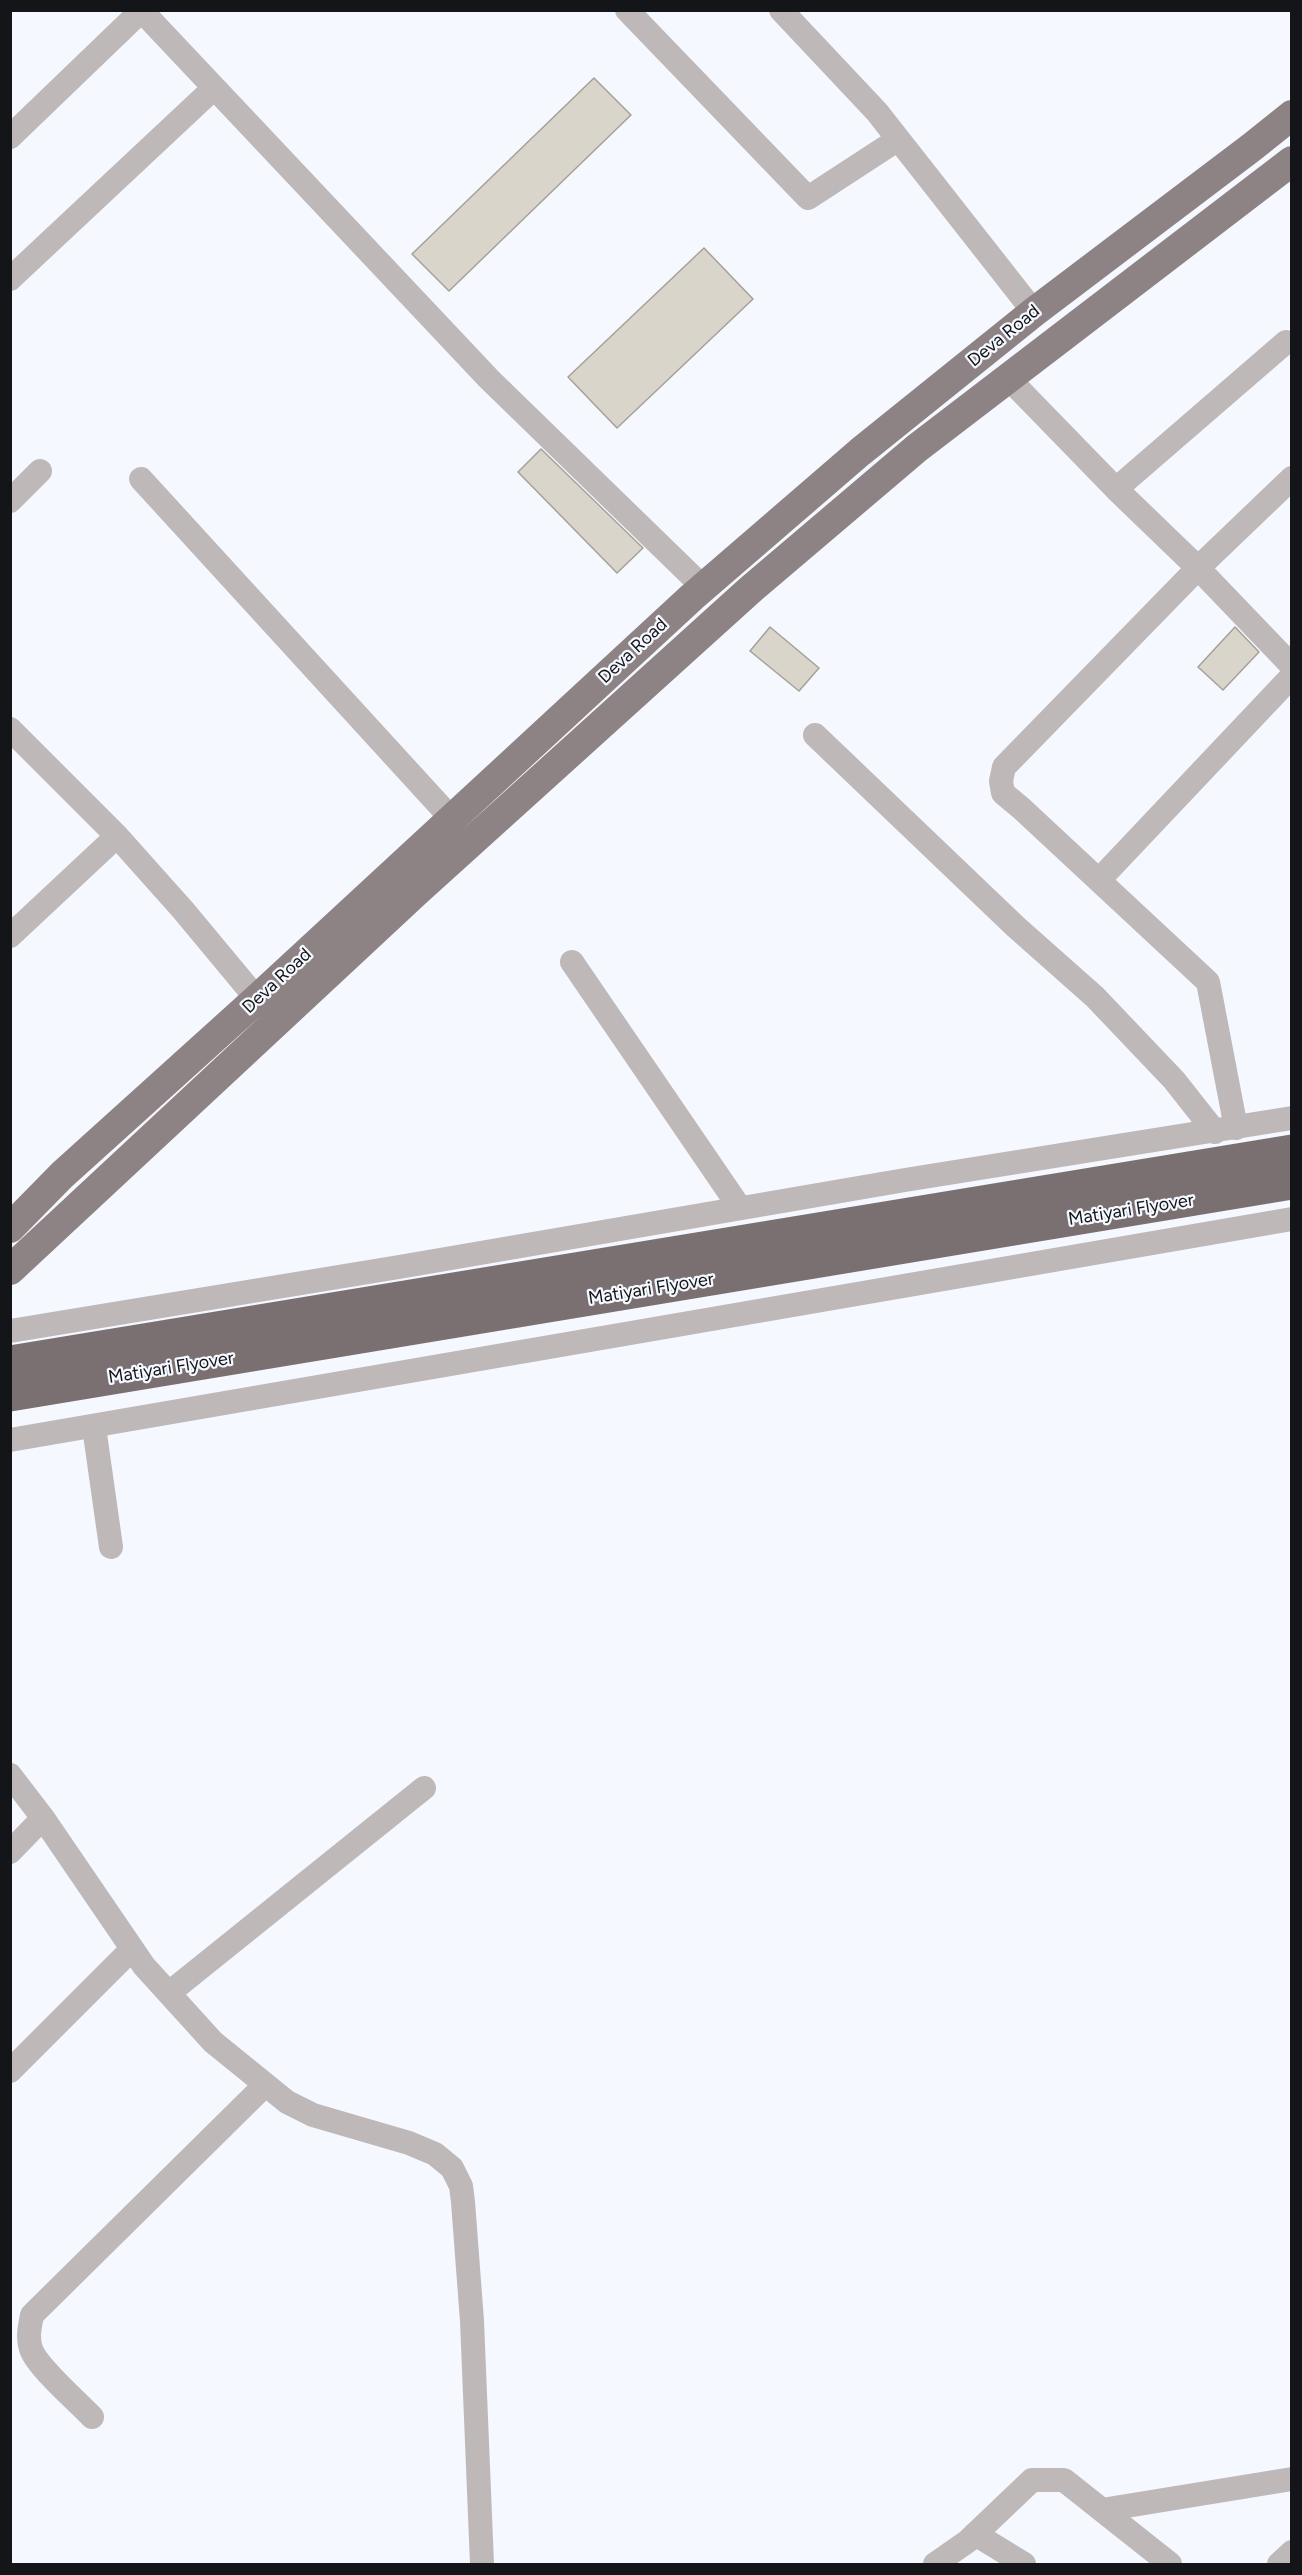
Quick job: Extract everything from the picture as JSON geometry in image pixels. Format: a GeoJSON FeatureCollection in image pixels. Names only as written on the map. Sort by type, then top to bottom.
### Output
{"type":"FeatureCollection","features":[{"type":"Feature","properties":{"kind":"highway","name":"Matiyari Flyover"},"geometry":{"type":"LineString","coordinates":[[10,1362],[1292,1151]]}},
{"type":"Feature","properties":{"kind":"highway","name":"Matiyari Flyover"},"geometry":{"type":"LineString","coordinates":[[10,1395],[1292,1183]]}},
{"type":"Feature","properties":{"kind":"main road","name":"Deva Road"},"geometry":{"type":"LineString","coordinates":[[10,1228],[62,1175],[257,999],[704,587],[860,452],[1034,312],[1292,115]]}},
{"type":"Feature","properties":{"kind":"main road","name":"Deva Road"},"geometry":{"type":"LineString","coordinates":[[10,1269],[417,891],[752,590],[917,448],[1292,161]]}},
{"type":"Feature","properties":{"kind":"street"},"geometry":{"type":"LineString","coordinates":[[627,10],[808,198],[897,140]]}},
{"type":"Feature","properties":{"kind":"street"},"geometry":{"type":"LineString","coordinates":[[781,10],[877,112],[1034,312]]}},
{"type":"Feature","properties":{"kind":"street"},"geometry":{"type":"LineString","coordinates":[[10,137],[142,11],[489,379],[704,587]]}},
{"type":"Feature","properties":{"kind":"street"},"geometry":{"type":"LineString","coordinates":[[10,279],[214,88]]}},
{"type":"Feature","properties":{"kind":"street"},"geometry":{"type":"LineString","coordinates":[[1116,489],[1286,342]]}},
{"type":"Feature","properties":{"kind":"street"},"geometry":{"type":"LineString","coordinates":[[1008,378],[1116,489],[1198,568],[1292,666]]}},
{"type":"Feature","properties":{"kind":"street"},"geometry":{"type":"LineString","coordinates":[[10,501],[40,471]]}},
{"type":"Feature","properties":{"kind":"street"},"geometry":{"type":"LineString","coordinates":[[1225,1130],[1208,982],[1003,793],[1001,781],[1004,767],[1198,568],[1292,478]]}},
{"type":"Feature","properties":{"kind":"street"},"geometry":{"type":"LineString","coordinates":[[141,479],[451,818]]}},
{"type":"Feature","properties":{"kind":"street"},"geometry":{"type":"LineString","coordinates":[[1099,880],[1292,676]]}},
{"type":"Feature","properties":{"kind":"street"},"geometry":{"type":"LineString","coordinates":[[815,735],[1016,927],[1095,997],[1225,1130]]}},
{"type":"Feature","properties":{"kind":"street"},"geometry":{"type":"LineString","coordinates":[[16,745],[117,836],[183,910],[257,999]]}},
{"type":"Feature","properties":{"kind":"street"},"geometry":{"type":"LineString","coordinates":[[10,936],[117,836]]}},
{"type":"Feature","properties":{"kind":"street"},"geometry":{"type":"LineString","coordinates":[[572,962],[741,1208]]}},
{"type":"Feature","properties":{"kind":"street"},"geometry":{"type":"LineString","coordinates":[[10,1331],[905,1180],[1292,1118]]}},
{"type":"Feature","properties":{"kind":"street"},"geometry":{"type":"LineString","coordinates":[[10,1440],[1292,1219]]}},
{"type":"Feature","properties":{"kind":"street"},"geometry":{"type":"LineString","coordinates":[[94,1427],[111,1546]]}},
{"type":"Feature","properties":{"kind":"street"},"geometry":{"type":"LineString","coordinates":[[10,1775],[43,1818],[144,1966],[213,2042],[287,2102],[313,2115],[409,2143],[435,2154],[452,2168],[461,2186],[465,2226],[472,2321],[482,2565]]}},
{"type":"Feature","properties":{"kind":"street"},"geometry":{"type":"LineString","coordinates":[[169,1993],[424,1788]]}},
{"type":"Feature","properties":{"kind":"street"},"geometry":{"type":"LineString","coordinates":[[10,1852],[43,1818]]}},
{"type":"Feature","properties":{"kind":"street"},"geometry":{"type":"LineString","coordinates":[[10,2071],[132,1949]]}},
{"type":"Feature","properties":{"kind":"street"},"geometry":{"type":"LineString","coordinates":[[92,2417],[47,2371],[31,2350],[28,2333],[32,2315],[265,2085]]}},
{"type":"Feature","properties":{"kind":"street"},"geometry":{"type":"LineString","coordinates":[[1102,2510],[1292,2479]]}},
{"type":"Feature","properties":{"kind":"street"},"geometry":{"type":"LineString","coordinates":[[935,2565],[975,2534],[1032,2480],[1065,2480],[1170,2565]]}},
{"type":"Feature","properties":{"kind":"street"},"geometry":{"type":"LineString","coordinates":[[975,2534],[1024,2565]]}},
{"type":"Feature","properties":{"kind":"street"},"geometry":{"type":"LineString","coordinates":[[1279,2565],[1292,2552]]}},
{"type":"Feature","properties":{"kind":"building"},"geometry":{"type":"Polygon","coordinates":[[[594,78],[631,115],[449,291],[412,254],[594,78]]]}},
{"type":"Feature","properties":{"kind":"building"},"geometry":{"type":"Polygon","coordinates":[[[704,248],[753,299],[617,428],[568,377],[704,248]]]}},
{"type":"Feature","properties":{"kind":"building"},"geometry":{"type":"Polygon","coordinates":[[[541,449],[643,548],[617,573],[518,472],[541,449]]]}},
{"type":"Feature","properties":{"kind":"building"},"geometry":{"type":"Polygon","coordinates":[[[770,627],[819,668],[799,691],[750,651],[770,627]]]}},
{"type":"Feature","properties":{"kind":"building"},"geometry":{"type":"Polygon","coordinates":[[[1235,627],[1259,652],[1223,690],[1198,667],[1235,627]]]}}]}
